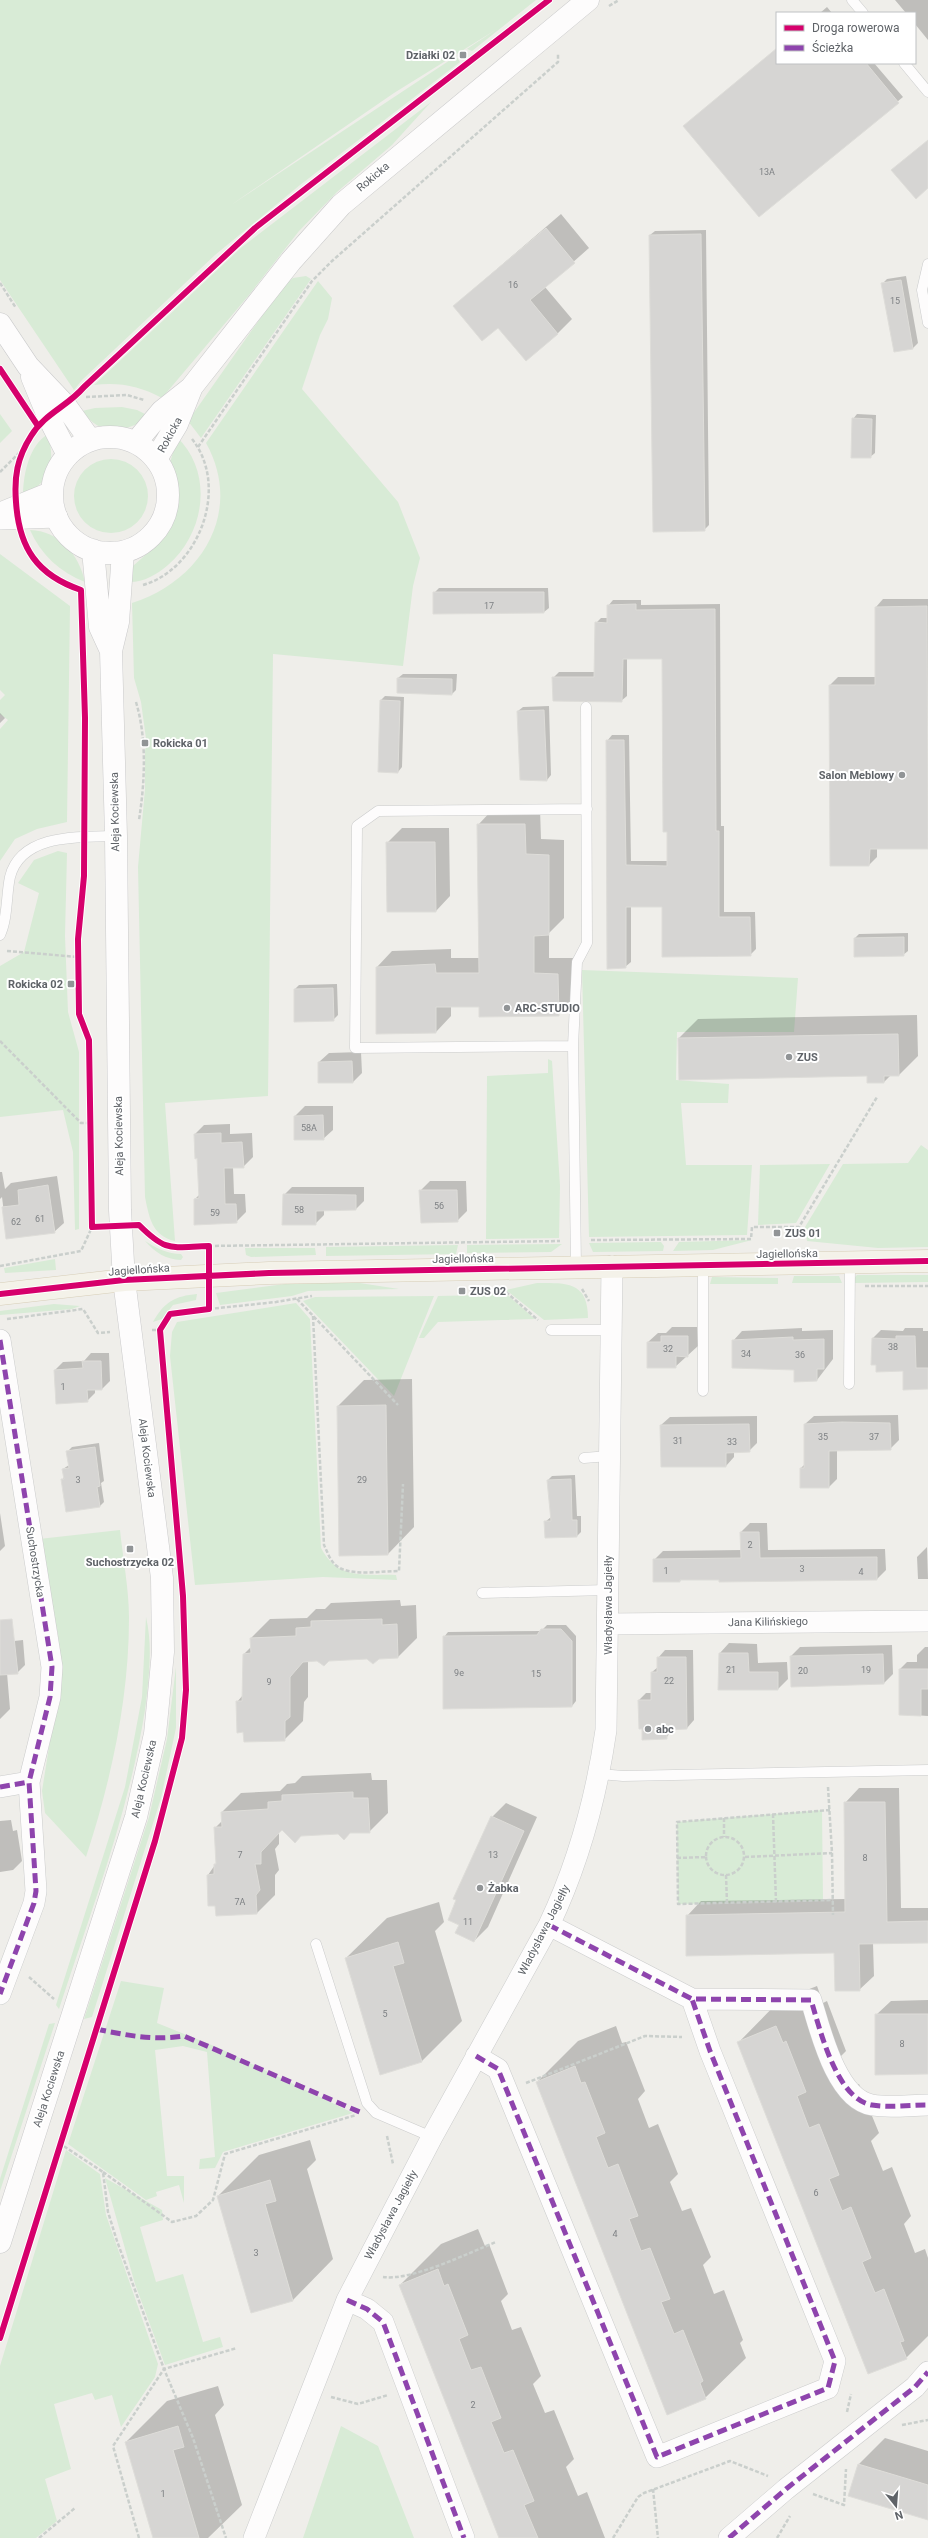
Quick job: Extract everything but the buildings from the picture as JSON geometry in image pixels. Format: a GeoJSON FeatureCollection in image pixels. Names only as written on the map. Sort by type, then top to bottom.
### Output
{"type":"FeatureCollection","features":[{"type":"Feature","properties":{"kind":"main road","name":"Jagiellońska"},"geometry":{"type":"LineString","coordinates":[[0,1294],[124,1280],[269,1273],[928,1261]]}},
{"type":"Feature","properties":{"kind":"street","name":"Rokicka"},"geometry":{"type":"LineString","coordinates":[[136,442],[162,411],[191,388],[291,260],[341,205],[597,4]]}},
{"type":"Feature","properties":{"kind":"street"},"geometry":{"type":"LineString","coordinates":[[0,324],[28,366],[65,405],[90,440]]}},
{"type":"Feature","properties":{"kind":"street"},"geometry":{"type":"LineString","coordinates":[[28,366],[48,416],[68,455]]}},
{"type":"Feature","properties":{"kind":"street","name":"Rokicka"},"geometry":{"type":"LineString","coordinates":[[156,459],[177,424],[191,388]]}},
{"type":"Feature","properties":{"kind":"street"},"geometry":{"type":"LineString","coordinates":[[113,437],[136,442],[156,459],[166,482],[168,495],[165,514],[156,531],[146,540],[123,552],[108,553],[93,550],[78,543],[65,532],[57,517],[52,492],[54,478],[68,455],[90,440],[113,437]]}},
{"type":"Feature","properties":{"kind":"street"},"geometry":{"type":"LineString","coordinates":[[0,513],[52,492]]}},
{"type":"Feature","properties":{"kind":"street"},"geometry":{"type":"LineString","coordinates":[[0,519],[57,517]]}},
{"type":"Feature","properties":{"kind":"street","name":"Aleja Kociewska"},"geometry":{"type":"LineString","coordinates":[[93,550],[100,627],[111,651]]}},
{"type":"Feature","properties":{"kind":"street","name":"Aleja Kociewska"},"geometry":{"type":"LineString","coordinates":[[0,2242],[136,1817],[155,1734],[163,1652],[162,1578],[124,1280],[119,1174],[116,836],[111,651],[118,622],[123,552]]}},
{"type":"Feature","properties":{"kind":"street","name":"Władysława Jagiełły"},"geometry":{"type":"LineString","coordinates":[[254,2538],[347,2300],[432,2137],[549,1925],[566,1889],[583,1842],[600,1774],[606,1730],[612,1266]]}},
{"type":"Feature","properties":{"kind":"street","name":"Suchostrzycka"},"geometry":{"type":"LineString","coordinates":[[0,1340],[52,1667],[50,1697],[29,1782],[36,1891],[0,1994]]}},
{"type":"Feature","properties":{"kind":"street","name":"Jana Kilińskiego"},"geometry":{"type":"LineString","coordinates":[[608,1624],[928,1621]]}},
{"type":"Feature","properties":{"kind":"street"},"geometry":{"type":"LineString","coordinates":[[0,1787],[29,1782]]}},
{"type":"Feature","properties":{"kind":"street"},"geometry":{"type":"LineString","coordinates":[[549,1925],[692,1999],[811,2000],[829,2061],[852,2094],[872,2105],[928,2105]]}},
{"type":"Feature","properties":{"kind":"street"},"geometry":{"type":"LineString","coordinates":[[476,2056],[498,2069],[657,2457],[828,2388],[835,2361],[710,2051],[692,1999]]}},
{"type":"Feature","properties":{"kind":"street"},"geometry":{"type":"LineString","coordinates":[[347,2300],[367,2309],[383,2322],[409,2387],[464,2538]]}},
{"type":"Feature","properties":{"kind":"street"},"geometry":{"type":"LineString","coordinates":[[729,2538],[790,2486],[915,2387],[928,2372]]}},
{"type":"Feature","properties":{"kind":"lane"},"geometry":{"type":"LineString","coordinates":[[852,0],[862,12]]}},
{"type":"Feature","properties":{"kind":"lane"},"geometry":{"type":"LineString","coordinates":[[905,64],[928,92]]}},
{"type":"Feature","properties":{"kind":"lane"},"geometry":{"type":"LineString","coordinates":[[928,264],[922,290],[928,323]]}},
{"type":"Feature","properties":{"kind":"lane"},"geometry":{"type":"LineString","coordinates":[[576,1267],[573,1046],[577,962],[587,943],[586,706]]}},
{"type":"Feature","properties":{"kind":"lane"},"geometry":{"type":"LineString","coordinates":[[573,1046],[355,1048],[357,826],[378,811],[587,809]]}},
{"type":"Feature","properties":{"kind":"lane"},"geometry":{"type":"LineString","coordinates":[[0,934],[10,875],[29,851],[50,841],[116,836]]}},
{"type":"Feature","properties":{"kind":"lane"},"geometry":{"type":"LineString","coordinates":[[849,1384],[850,1262]]}},
{"type":"Feature","properties":{"kind":"lane"},"geometry":{"type":"LineString","coordinates":[[703,1265],[703,1390]]}},
{"type":"Feature","properties":{"kind":"lane"},"geometry":{"type":"LineString","coordinates":[[551,1330],[610,1330]]}},
{"type":"Feature","properties":{"kind":"lane"},"geometry":{"type":"LineString","coordinates":[[584,1458],[609,1456]]}},
{"type":"Feature","properties":{"kind":"lane"},"geometry":{"type":"LineString","coordinates":[[482,1593],[608,1590]]}},
{"type":"Feature","properties":{"kind":"lane"},"geometry":{"type":"LineString","coordinates":[[600,1774],[623,1776],[928,1770]]}},
{"type":"Feature","properties":{"kind":"lane"},"geometry":{"type":"LineString","coordinates":[[316,1944],[367,2104],[376,2113],[432,2137]]}},
{"type":"Feature","properties":{"kind":"path"},"geometry":{"type":"LineString","coordinates":[[597,4],[619,0]]}},
{"type":"Feature","properties":{"kind":"path"},"geometry":{"type":"LineString","coordinates":[[198,446],[312,282],[338,256],[558,62],[558,50]]}},
{"type":"Feature","properties":{"kind":"path"},"geometry":{"type":"LineString","coordinates":[[81,397],[126,395],[151,403]]}},
{"type":"Feature","properties":{"kind":"path"},"geometry":{"type":"LineString","coordinates":[[137,586],[156,581],[172,571],[185,559],[196,540],[207,509],[209,489],[198,446],[188,433]]}},
{"type":"Feature","properties":{"kind":"path"},"geometry":{"type":"LineString","coordinates":[[0,472],[23,449]]}},
{"type":"Feature","properties":{"kind":"path"},"geometry":{"type":"LineString","coordinates":[[3,950],[78,957]]}},
{"type":"Feature","properties":{"kind":"path"},"geometry":{"type":"LineString","coordinates":[[0,1041],[81,1123],[90,1123]]}},
{"type":"Feature","properties":{"kind":"path"},"geometry":{"type":"LineString","coordinates":[[0,1266],[82,1251],[92,1228]]}},
{"type":"Feature","properties":{"kind":"path"},"geometry":{"type":"LineString","coordinates":[[502,1288],[508,1287]]}},
{"type":"Feature","properties":{"kind":"path"},"geometry":{"type":"LineString","coordinates":[[209,1308],[297,1299],[320,1294]]}},
{"type":"Feature","properties":{"kind":"path"},"geometry":{"type":"LineString","coordinates":[[297,1299],[398,1405]]}},
{"type":"Feature","properties":{"kind":"path"},"geometry":{"type":"LineString","coordinates":[[0,1320],[84,1309],[98,1333],[160,1330]]}},
{"type":"Feature","properties":{"kind":"path"},"geometry":{"type":"LineString","coordinates":[[313,1316],[324,1545],[331,1561],[340,1568],[357,1571],[399,1570],[403,1484]]}},
{"type":"Feature","properties":{"kind":"path"},"geometry":{"type":"LineString","coordinates":[[825,1771],[830,1810],[833,1915]]}},
{"type":"Feature","properties":{"kind":"path"},"geometry":{"type":"LineString","coordinates":[[830,1810],[677,1822],[678,1904],[833,1900]]}},
{"type":"Feature","properties":{"kind":"path"},"geometry":{"type":"LineString","coordinates":[[774,1814],[776,1902]]}},
{"type":"Feature","properties":{"kind":"path"},"geometry":{"type":"LineString","coordinates":[[724,1818],[724,1837]]}},
{"type":"Feature","properties":{"kind":"path"},"geometry":{"type":"LineString","coordinates":[[724,1837],[738,1843],[744,1857],[739,1869],[726,1876],[716,1874],[706,1862],[705,1857],[707,1849],[724,1837]]}},
{"type":"Feature","properties":{"kind":"path"},"geometry":{"type":"LineString","coordinates":[[744,1857],[832,1853]]}},
{"type":"Feature","properties":{"kind":"path"},"geometry":{"type":"LineString","coordinates":[[677,1858],[705,1857]]}},
{"type":"Feature","properties":{"kind":"path"},"geometry":{"type":"LineString","coordinates":[[726,1876],[727,1903]]}},
{"type":"Feature","properties":{"kind":"path"},"geometry":{"type":"LineString","coordinates":[[12,1960],[54,1999]]}},
{"type":"Feature","properties":{"kind":"path"},"geometry":{"type":"LineString","coordinates":[[524,2084],[645,2036],[687,2038]]}},
{"type":"Feature","properties":{"kind":"path"},"geometry":{"type":"LineString","coordinates":[[59,2143],[103,2172],[172,2222],[196,2216],[213,2200],[225,2154],[362,2113]]}},
{"type":"Feature","properties":{"kind":"path"},"geometry":{"type":"LineString","coordinates":[[386,2128],[393,2167]]}},
{"type":"Feature","properties":{"kind":"path"},"geometry":{"type":"LineString","coordinates":[[103,2172],[108,2212],[117,2241],[164,2369],[192,2438],[226,2538]]}},
{"type":"Feature","properties":{"kind":"path"},"geometry":{"type":"LineString","coordinates":[[384,2277],[393,2279],[432,2268],[496,2242]]}},
{"type":"Feature","properties":{"kind":"path"},"geometry":{"type":"LineString","coordinates":[[139,2538],[113,2446],[164,2369],[237,2348]]}},
{"type":"Feature","properties":{"kind":"path"},"geometry":{"type":"LineString","coordinates":[[325,2396],[358,2404],[409,2387]]}},
{"type":"Feature","properties":{"kind":"path"},"geometry":{"type":"LineString","coordinates":[[613,2538],[638,2497],[653,2489],[730,2461],[738,2463],[790,2486],[844,2505],[847,2441]]}},
{"type":"Feature","properties":{"kind":"path"},"geometry":{"type":"LineString","coordinates":[[653,2489],[658,2538]]}},
{"type":"Feature","properties":{"kind":"path"},"geometry":{"type":"LineString","coordinates":[[39,2538],[75,2508]]}},
{"type":"Feature","properties":{"kind":"green space"},"geometry":{"type":"Polygon","coordinates":[[[0,0],[536,0],[472,51],[467,49],[497,29],[394,93],[231,205],[456,56],[460,62],[300,185],[215,255],[82,380],[74,390],[0,280],[0,0]]]}},
{"type":"Feature","properties":{"kind":"green space"},"geometry":{"type":"Polygon","coordinates":[[[431,102],[392,145],[337,192],[299,231],[249,295],[162,398],[146,390],[129,386],[112,384],[94,385],[242,247],[431,102]]]}},
{"type":"Feature","properties":{"kind":"green space"},"geometry":{"type":"Polygon","coordinates":[[[306,276],[311,279],[201,438],[188,421],[283,286],[293,278],[306,276]]]}},
{"type":"Feature","properties":{"kind":"green space"},"geometry":{"type":"Polygon","coordinates":[[[318,281],[332,298],[328,319],[320,335],[302,389],[398,502],[420,558],[413,586],[403,666],[273,654],[268,1096],[165,1103],[175,1241],[161,1235],[156,1230],[148,1212],[145,1197],[138,867],[145,789],[145,750],[147,746],[141,702],[134,678],[132,603],[157,593],[178,578],[196,561],[210,540],[218,518],[220,494],[217,468],[206,443],[318,281]]]}},
{"type":"Feature","properties":{"kind":"green space"},"geometry":{"type":"Polygon","coordinates":[[[122,407],[137,410],[149,416],[132,426],[114,430],[97,425],[82,411],[95,408],[122,407]]]}},
{"type":"Feature","properties":{"kind":"green space"},"geometry":{"type":"Polygon","coordinates":[[[0,414],[12,431],[0,443],[0,414]]]}},
{"type":"Feature","properties":{"kind":"green space"},"geometry":{"type":"Polygon","coordinates":[[[48,434],[51,453],[49,470],[46,477],[40,484],[23,493],[26,468],[32,452],[36,445],[48,434]]]}},
{"type":"Feature","properties":{"kind":"green space"},"geometry":{"type":"Polygon","coordinates":[[[177,437],[189,452],[196,468],[200,485],[200,502],[197,520],[190,537],[181,552],[168,565],[149,578],[127,582],[133,566],[161,541],[168,532],[173,520],[177,494],[170,463],[177,437]]]}},
{"type":"Feature","properties":{"kind":"green space"},"geometry":{"type":"Polygon","coordinates":[[[111,459],[125,462],[137,470],[145,482],[148,496],[145,510],[137,522],[125,530],[111,533],[97,530],[85,522],[77,510],[74,496],[77,482],[85,470],[97,462],[111,459]]]}},
{"type":"Feature","properties":{"kind":"green space"},"geometry":{"type":"Polygon","coordinates":[[[30,530],[40,531],[50,535],[66,546],[78,562],[85,582],[67,573],[52,562],[34,539],[30,530]]]}},
{"type":"Feature","properties":{"kind":"green space"},"geometry":{"type":"Polygon","coordinates":[[[0,554],[70,606],[67,822],[37,829],[15,839],[0,861],[0,729],[8,720],[0,714],[0,700],[5,695],[0,690],[0,554]]]}},
{"type":"Feature","properties":{"kind":"green space"},"geometry":{"type":"Polygon","coordinates":[[[58,851],[67,853],[65,936],[68,1012],[79,1052],[79,1229],[75,1230],[73,1152],[63,1110],[0,1117],[0,966],[24,952],[39,893],[18,883],[34,860],[58,851]]]}},
{"type":"Feature","properties":{"kind":"green space"},"geometry":{"type":"Polygon","coordinates":[[[582,970],[798,978],[794,1032],[677,1032],[676,1080],[729,1084],[728,1103],[681,1103],[686,1165],[752,1165],[747,1235],[589,1237],[582,970]]]}},
{"type":"Feature","properties":{"kind":"green space"},"geometry":{"type":"Polygon","coordinates":[[[548,1059],[552,1061],[560,1186],[559,1238],[486,1239],[487,1076],[548,1073],[548,1059]]]}},
{"type":"Feature","properties":{"kind":"green space"},"geometry":{"type":"Polygon","coordinates":[[[921,1145],[928,1150],[928,1247],[878,1248],[807,1241],[805,1227],[843,1164],[908,1163],[921,1145]]]}},
{"type":"Feature","properties":{"kind":"green space"},"geometry":{"type":"Polygon","coordinates":[[[830,1164],[796,1223],[758,1225],[760,1165],[830,1164]]]}},
{"type":"Feature","properties":{"kind":"green space"},"geometry":{"type":"Polygon","coordinates":[[[752,1240],[713,1250],[673,1251],[679,1242],[752,1240]]]}},
{"type":"Feature","properties":{"kind":"green space"},"geometry":{"type":"Polygon","coordinates":[[[145,1241],[162,1250],[181,1254],[183,1257],[181,1260],[165,1257],[153,1249],[145,1241]]]}},
{"type":"Feature","properties":{"kind":"green space"},"geometry":{"type":"Polygon","coordinates":[[[661,1242],[664,1246],[663,1251],[593,1252],[589,1243],[661,1242]]]}},
{"type":"Feature","properties":{"kind":"green space"},"geometry":{"type":"Polygon","coordinates":[[[562,1244],[551,1252],[467,1253],[467,1245],[562,1244]]]}},
{"type":"Feature","properties":{"kind":"green space"},"geometry":{"type":"Polygon","coordinates":[[[458,1245],[456,1254],[326,1256],[326,1247],[458,1245]]]}},
{"type":"Feature","properties":{"kind":"green space"},"geometry":{"type":"Polygon","coordinates":[[[245,1248],[315,1248],[316,1255],[251,1257],[246,1255],[245,1248]]]}},
{"type":"Feature","properties":{"kind":"green space"},"geometry":{"type":"Polygon","coordinates":[[[55,1259],[56,1270],[5,1273],[4,1268],[55,1259]]]}},
{"type":"Feature","properties":{"kind":"green space"},"geometry":{"type":"Polygon","coordinates":[[[857,1275],[928,1275],[928,1282],[855,1283],[854,1278],[857,1275]]]}},
{"type":"Feature","properties":{"kind":"green space"},"geometry":{"type":"Polygon","coordinates":[[[794,1276],[839,1276],[842,1283],[792,1283],[794,1276]]]}},
{"type":"Feature","properties":{"kind":"green space"},"geometry":{"type":"Polygon","coordinates":[[[712,1277],[778,1278],[778,1284],[710,1284],[712,1277]]]}},
{"type":"Feature","properties":{"kind":"green space"},"geometry":{"type":"Polygon","coordinates":[[[308,1281],[353,1282],[399,1289],[308,1291],[292,1296],[220,1305],[216,1293],[308,1281]]]}},
{"type":"Feature","properties":{"kind":"green space"},"geometry":{"type":"Polygon","coordinates":[[[537,1283],[566,1284],[580,1291],[587,1306],[588,1318],[544,1320],[506,1290],[537,1283]]]}},
{"type":"Feature","properties":{"kind":"green space"},"geometry":{"type":"Polygon","coordinates":[[[503,1291],[535,1319],[438,1322],[424,1338],[419,1338],[438,1296],[482,1295],[503,1291]]]}},
{"type":"Feature","properties":{"kind":"green space"},"geometry":{"type":"Polygon","coordinates":[[[197,1294],[196,1300],[173,1305],[162,1319],[153,1322],[161,1309],[171,1301],[182,1296],[197,1294]]]}},
{"type":"Feature","properties":{"kind":"green space"},"geometry":{"type":"Polygon","coordinates":[[[434,1296],[394,1396],[303,1301],[315,1297],[434,1296]]]}},
{"type":"Feature","properties":{"kind":"green space"},"geometry":{"type":"Polygon","coordinates":[[[296,1303],[310,1319],[321,1548],[335,1566],[344,1570],[362,1574],[396,1575],[397,1580],[323,1577],[195,1585],[170,1356],[172,1332],[177,1322],[296,1303]]]}},
{"type":"Feature","properties":{"kind":"green space"},"geometry":{"type":"Polygon","coordinates":[[[54,1304],[80,1306],[72,1309],[0,1315],[0,1311],[54,1304]]]}},
{"type":"Feature","properties":{"kind":"green space"},"geometry":{"type":"Polygon","coordinates":[[[120,1530],[129,1607],[126,1679],[111,1769],[86,1857],[45,1813],[42,1791],[59,1684],[58,1635],[39,1539],[120,1530]]]}},
{"type":"Feature","properties":{"kind":"green space"},"geometry":{"type":"Polygon","coordinates":[[[146,1617],[150,1651],[149,1674],[145,1710],[138,1748],[108,1861],[59,2009],[56,2005],[125,1787],[142,1697],[146,1617]]]}},
{"type":"Feature","properties":{"kind":"green space"},"geometry":{"type":"Polygon","coordinates":[[[176,1667],[176,1728],[161,1798],[92,2017],[84,2019],[149,1817],[167,1739],[176,1667]]]}},
{"type":"Feature","properties":{"kind":"green space"},"geometry":{"type":"Polygon","coordinates":[[[822,1810],[823,1901],[678,1904],[677,1822],[822,1810]]]}},
{"type":"Feature","properties":{"kind":"green space"},"geometry":{"type":"Polygon","coordinates":[[[121,1981],[164,1988],[157,2023],[219,2048],[353,2113],[223,2152],[215,2168],[199,2169],[200,2159],[215,2157],[207,2052],[183,2046],[155,2050],[167,2176],[184,2176],[184,2203],[179,2185],[156,2192],[157,2196],[146,2200],[68,2144],[121,1981]]]}},
{"type":"Feature","properties":{"kind":"green space"},"geometry":{"type":"Polygon","coordinates":[[[55,2023],[0,2191],[0,2179],[49,2024],[55,2023]]]}},
{"type":"Feature","properties":{"kind":"green space"},"geometry":{"type":"Polygon","coordinates":[[[66,2150],[100,2174],[106,2215],[158,2364],[155,2377],[121,2427],[112,2395],[95,2400],[92,2393],[54,2404],[71,2469],[45,2479],[57,2521],[36,2538],[0,2538],[0,2366],[66,2150]]]}},
{"type":"Feature","properties":{"kind":"green space"},"geometry":{"type":"Polygon","coordinates":[[[105,2178],[162,2210],[163,2220],[140,2227],[156,2282],[183,2274],[203,2342],[220,2337],[223,2347],[165,2365],[135,2284],[105,2178]]]}},
{"type":"Feature","properties":{"kind":"green space"},"geometry":{"type":"Polygon","coordinates":[[[341,2426],[378,2446],[414,2538],[303,2538],[341,2426]]]}},
{"type":"Feature","properties":{"kind":"marked path"},"geometry":{"type":"LineString","coordinates":[[0,1340],[52,1667],[50,1697],[29,1782],[36,1891],[34,1903],[0,1994]]}},
{"type":"Feature","properties":{"kind":"marked path"},"geometry":{"type":"LineString","coordinates":[[0,1787],[29,1782]]}},
{"type":"Feature","properties":{"kind":"marked path"},"geometry":{"type":"LineString","coordinates":[[549,1925],[692,1999],[811,2000],[831,2061],[839,2077],[859,2100],[879,2106],[928,2105]]}},
{"type":"Feature","properties":{"kind":"marked path"},"geometry":{"type":"LineString","coordinates":[[476,2056],[498,2069],[657,2457],[828,2388],[835,2361],[710,2051],[692,1999]]}},
{"type":"Feature","properties":{"kind":"marked path"},"geometry":{"type":"LineString","coordinates":[[96,2029],[150,2038],[184,2036],[362,2113]]}},
{"type":"Feature","properties":{"kind":"marked path"},"geometry":{"type":"LineString","coordinates":[[347,2300],[367,2309],[383,2322],[464,2538]]}},
{"type":"Feature","properties":{"kind":"marked path"},"geometry":{"type":"LineString","coordinates":[[729,2538],[786,2489],[915,2387],[928,2372]]}},
{"type":"Feature","properties":{"kind":"cycle path"},"geometry":{"type":"LineString","coordinates":[[0,2338],[155,1841],[182,1738],[186,1690],[183,1596],[160,1330],[170,1314],[209,1309],[209,1246],[178,1247],[163,1244],[148,1234],[139,1225],[92,1227],[89,1040],[79,1014],[78,939],[84,876],[85,718],[81,590],[66,584],[42,568],[33,558],[26,546],[21,533],[18,518],[16,502],[16,476],[22,452],[36,428],[78,394],[255,228],[549,0]]}},
{"type":"Feature","properties":{"kind":"cycle path"},"geometry":{"type":"LineString","coordinates":[[0,369],[38,426]]}},
{"type":"Feature","properties":{"kind":"cycle path"},"geometry":{"type":"LineString","coordinates":[[0,1294],[124,1280],[269,1273],[928,1261]]}},
{"type":"Feature","properties":{"kind":"place","name":"Działki 02"},"geometry":{"type":"Point","coordinates":[463,55]}},
{"type":"Feature","properties":{"kind":"place","name":"Rokicka 01"},"geometry":{"type":"Point","coordinates":[145,743]}},
{"type":"Feature","properties":{"kind":"place","name":"Salon Meblowy"},"geometry":{"type":"Point","coordinates":[902,775]}},
{"type":"Feature","properties":{"kind":"place","name":"Rokicka 02"},"geometry":{"type":"Point","coordinates":[71,984]}},
{"type":"Feature","properties":{"kind":"place","name":"ARC-STUDIO"},"geometry":{"type":"Point","coordinates":[507,1008]}},
{"type":"Feature","properties":{"kind":"place","name":"ZUS"},"geometry":{"type":"Point","coordinates":[789,1057]}},
{"type":"Feature","properties":{"kind":"place","name":"ZUS 01"},"geometry":{"type":"Point","coordinates":[777,1233]}},
{"type":"Feature","properties":{"kind":"place","name":"ZUS 02"},"geometry":{"type":"Point","coordinates":[462,1291]}},
{"type":"Feature","properties":{"kind":"place","name":"Suchostrzycka 02"},"geometry":{"type":"Point","coordinates":[130,1549]}},
{"type":"Feature","properties":{"kind":"place","name":"abc"},"geometry":{"type":"Point","coordinates":[648,1729]}},
{"type":"Feature","properties":{"kind":"place","name":"Żabka"},"geometry":{"type":"Point","coordinates":[480,1888]}}]}
